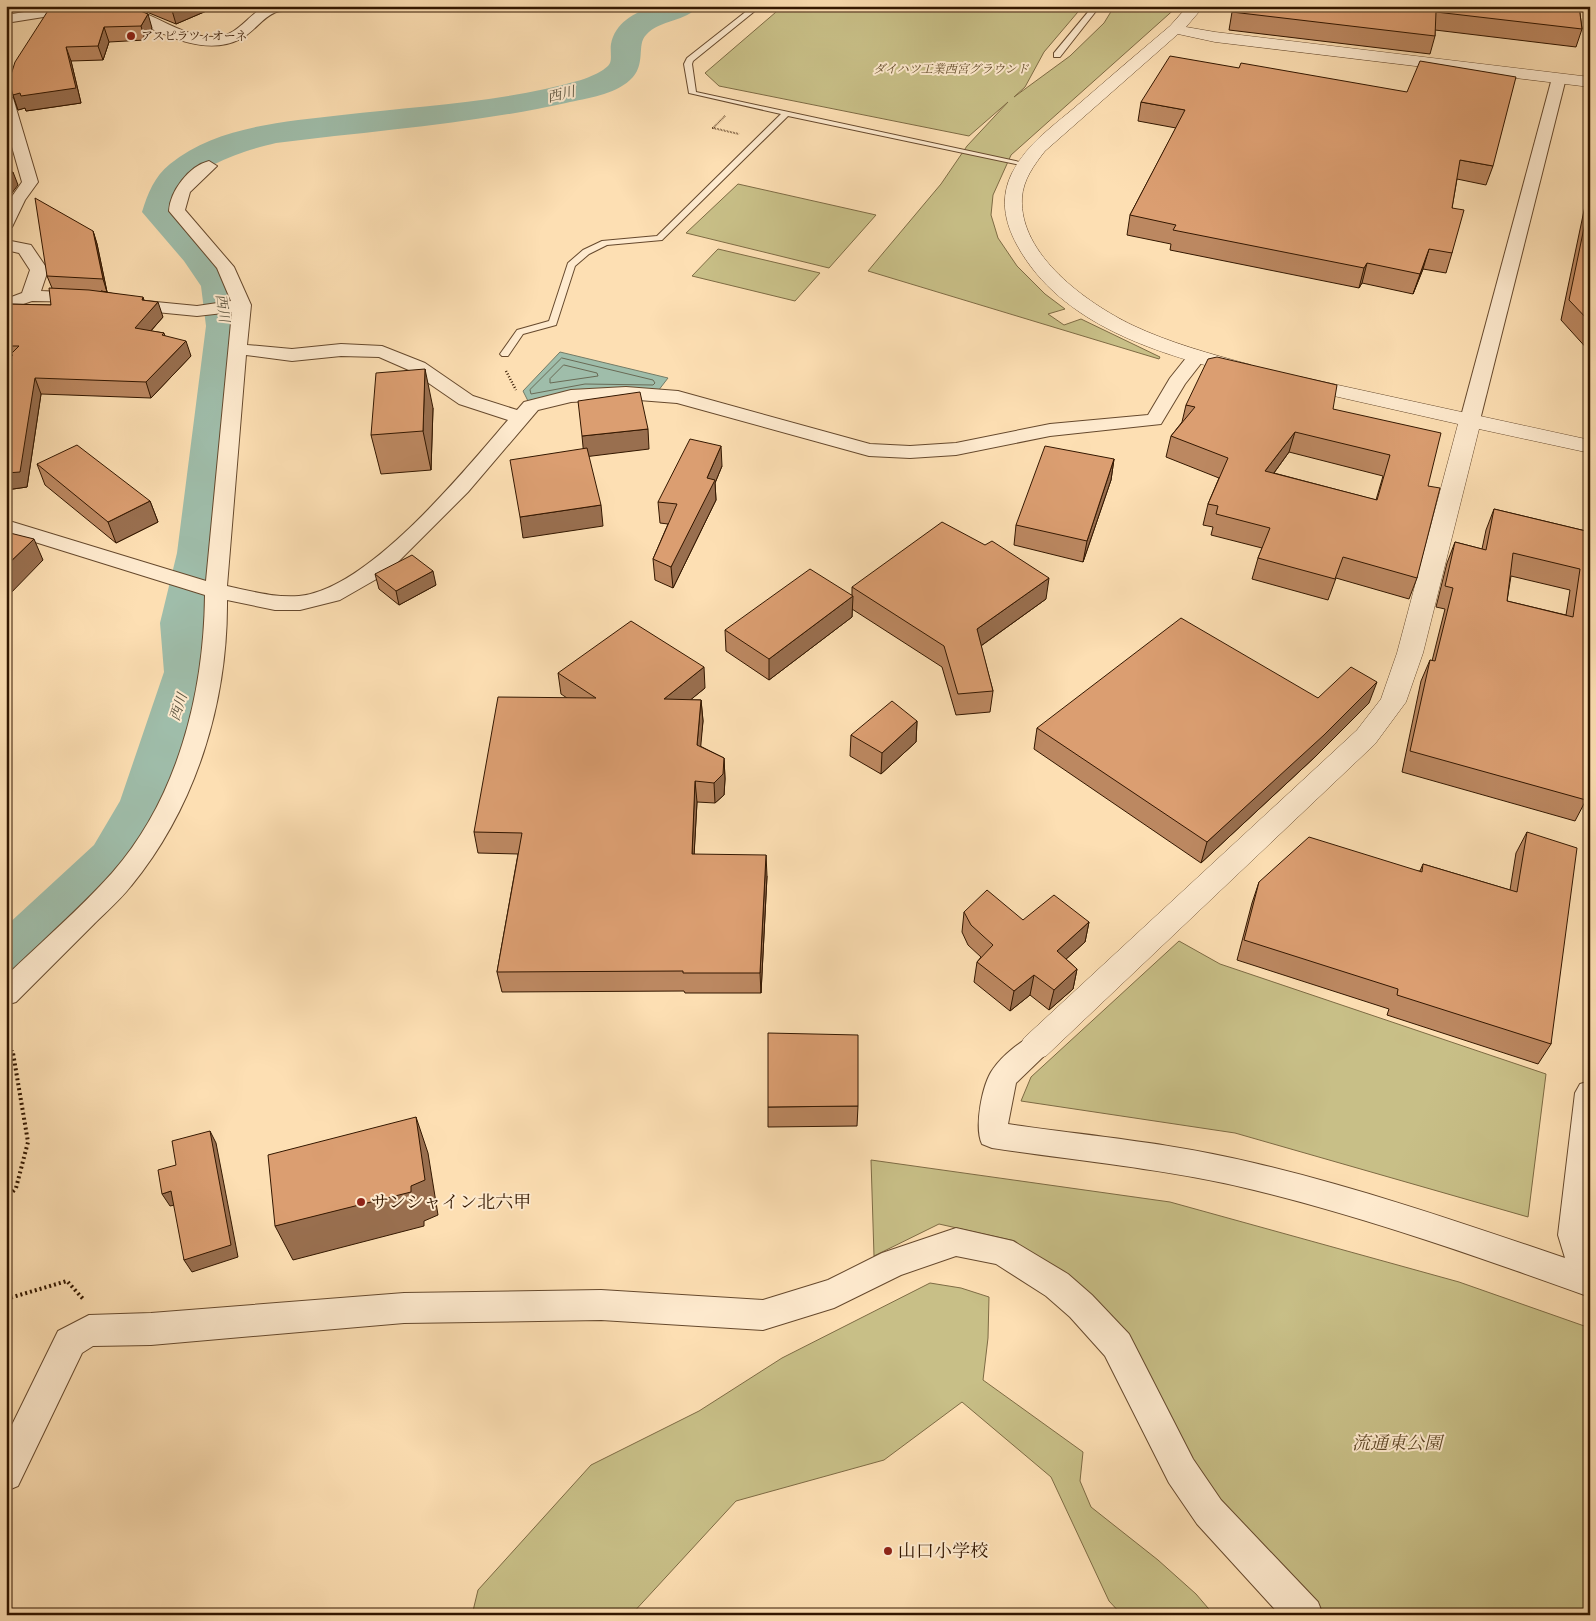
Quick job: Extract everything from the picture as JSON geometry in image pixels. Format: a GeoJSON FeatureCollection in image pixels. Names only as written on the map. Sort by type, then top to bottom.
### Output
{"type":"FeatureCollection","features":[{"type":"Feature","properties":{"kind":"street"},"geometry":{"type":"LineString","coordinates":[[6,19],[24,18],[49,12],[99,6]]}},
{"type":"Feature","properties":{"kind":"street"},"geometry":{"type":"LineString","coordinates":[[105,7],[118,8],[156,25],[213,41],[238,34],[272,8],[296,6]]}},
{"type":"Feature","properties":{"kind":"street"},"geometry":{"type":"LineString","coordinates":[[1197,6],[1175,29],[1054,133],[1025,164],[1017,178],[1013,195],[1013,212],[1017,229],[1043,272],[1086,307],[1114,323],[1144,338],[1197,357],[1276,377],[1590,447]]}},
{"type":"Feature","properties":{"kind":"street"},"geometry":{"type":"LineString","coordinates":[[42,27],[49,12]]}},
{"type":"Feature","properties":{"kind":"street"},"geometry":{"type":"LineString","coordinates":[[1175,29],[1214,38],[1590,82]]}},
{"type":"Feature","properties":{"kind":"street"},"geometry":{"type":"LineString","coordinates":[[1559,78],[1410,653],[1393,702],[1360,744],[1003,1077],[994,1108],[992,1136],[1147,1157],[1253,1176],[1416,1221],[1590,1282]]}},
{"type":"Feature","properties":{"kind":"street"},"geometry":{"type":"LineString","coordinates":[[6,223],[12,199],[30,182],[8,92]]}},
{"type":"Feature","properties":{"kind":"street"},"geometry":{"type":"LineString","coordinates":[[6,994],[121,880],[151,840],[178,788],[195,742],[212,676],[216,634],[211,590],[242,305],[225,267],[177,210],[176,201],[184,186],[209,166]]}},
{"type":"Feature","properties":{"kind":"street"},"geometry":{"type":"LineString","coordinates":[[6,245],[25,249],[39,270],[30,296]]}},
{"type":"Feature","properties":{"kind":"street"},"geometry":{"type":"LineString","coordinates":[[7,305],[30,296],[78,297],[197,311],[242,305]]}},
{"type":"Feature","properties":{"kind":"street"},"geometry":{"type":"LineString","coordinates":[[237,349],[292,354],[341,350],[382,352],[418,368],[466,400],[519,417]]}},
{"type":"Feature","properties":{"kind":"street"},"geometry":{"type":"LineString","coordinates":[[6,526],[211,590],[275,604],[300,603],[332,595],[379,568],[461,488],[519,417],[531,406],[571,396],[626,393],[678,397],[870,450],[910,452],[956,449],[1050,430],[1154,420],[1177,382],[1197,357]]}},
{"type":"Feature","properties":{"kind":"street"},"geometry":{"type":"LineString","coordinates":[[1590,1093],[1574,1235],[1581,1261],[1590,1272]]}},
{"type":"Feature","properties":{"kind":"street"},"geometry":{"type":"LineString","coordinates":[[6,1474],[70,1342],[89,1331],[151,1329],[404,1308],[601,1305],[763,1315],[834,1293],[893,1263],[956,1242],[1002,1252],[1057,1285],[1081,1306],[1117,1345],[1181,1471],[1209,1512],[1306,1615]]}},
{"type":"Feature","properties":{"kind":"lane"},"geometry":{"type":"LineString","coordinates":[[758,6],[688,64],[693,94],[1025,164]]}},
{"type":"Feature","properties":{"kind":"lane"},"geometry":{"type":"LineString","coordinates":[[1058,55],[1097,6]]}},
{"type":"Feature","properties":{"kind":"lane"},"geometry":{"type":"LineString","coordinates":[[505,354],[520,332],[553,323],[571,265],[586,252],[605,243],[659,238],[762,139],[785,114]]}},
{"type":"Feature","properties":{"kind":"path"},"geometry":{"type":"LineString","coordinates":[[737,104],[712,128],[762,139]]}},
{"type":"Feature","properties":{"kind":"path"},"geometry":{"type":"LineString","coordinates":[[505,369],[518,396]]}},
{"type":"Feature","properties":{"kind":"path"},"geometry":{"type":"LineString","coordinates":[[6,1047],[12,1050],[17,1069],[28,1142],[16,1188],[6,1199]]}},
{"type":"Feature","properties":{"kind":"path"},"geometry":{"type":"LineString","coordinates":[[6,1299],[67,1281],[93,1308],[98,1331]]}},
{"type":"Feature","properties":{"kind":"green space","name":"ダイハツ工業西宮グラウンド"},"geometry":{"type":"Polygon","coordinates":[[[783,6],[1083,6],[1044,52],[1025,87],[1014,97],[1070,56],[1104,23],[1112,10],[1121,6],[1178,6],[1011,155],[993,195],[991,215],[998,238],[1017,266],[1045,294],[1065,309],[1048,314],[1064,325],[1081,319],[1160,357],[1159,359],[868,271],[941,184],[967,146],[1008,102],[969,136],[719,86],[705,73],[783,6]]]}},
{"type":"Feature","properties":{"kind":"green space"},"geometry":{"type":"Polygon","coordinates":[[[738,184],[876,215],[829,268],[686,233],[738,184]]]}},
{"type":"Feature","properties":{"kind":"green space"},"geometry":{"type":"Polygon","coordinates":[[[718,249],[820,273],[795,301],[692,276],[718,249]]]}},
{"type":"Feature","properties":{"kind":"green space"},"geometry":{"type":"Polygon","coordinates":[[[1179,941],[1220,964],[1546,1074],[1528,1217],[1235,1133],[1021,1101],[1031,1077],[1179,941]]]}},
{"type":"Feature","properties":{"kind":"green space","name":"流通東公園"},"geometry":{"type":"Polygon","coordinates":[[[871,1160],[1170,1202],[1459,1282],[1590,1328],[1590,1615],[1323,1615],[1210,1495],[1127,1336],[1015,1241],[939,1224],[874,1256],[871,1160]]]}},
{"type":"Feature","properties":{"kind":"green space"},"geometry":{"type":"Polygon","coordinates":[[[930,1283],[961,1288],[989,1297],[988,1338],[983,1380],[1083,1452],[1080,1481],[1091,1507],[1158,1560],[1196,1594],[1214,1615],[1122,1615],[1109,1601],[1051,1477],[962,1402],[884,1460],[736,1501],[631,1615],[472,1615],[478,1590],[591,1465],[699,1411],[782,1358],[930,1283]]]}},
{"type":"Feature","properties":{"kind":"water"},"geometry":{"type":"Polygon","coordinates":[[[560,352],[668,378],[658,391],[609,389],[576,391],[528,401],[523,391],[560,352]]]}},
{"type":"Feature","properties":{"kind":"building"},"geometry":{"type":"Polygon","coordinates":[[[51,6],[128,6],[148,14],[141,26],[104,27],[98,46],[66,47],[76,88],[21,96],[20,93],[13,95],[9,81],[15,62],[51,6]]]}},
{"type":"Feature","properties":{"kind":"building"},"geometry":{"type":"Polygon","coordinates":[[[1235,6],[1579,6],[1582,29],[1436,12],[1435,36],[1232,12],[1235,6]]]}},
{"type":"Feature","properties":{"kind":"building"},"geometry":{"type":"Polygon","coordinates":[[[1170,56],[1239,68],[1241,63],[1407,92],[1420,61],[1516,77],[1493,166],[1460,160],[1452,208],[1464,210],[1452,253],[1429,249],[1420,274],[1367,263],[1364,268],[1173,230],[1176,225],[1130,215],[1185,110],[1141,102],[1170,56]]]}},
{"type":"Feature","properties":{"kind":"building"},"geometry":{"type":"Polygon","coordinates":[[[6,172],[13,172],[6,181],[6,172]]]}},
{"type":"Feature","properties":{"kind":"building"},"geometry":{"type":"Polygon","coordinates":[[[35,198],[93,231],[103,279],[47,276],[35,198]]]}},
{"type":"Feature","properties":{"kind":"building"},"geometry":{"type":"Polygon","coordinates":[[[1590,199],[1590,322],[1569,300],[1590,199]]]}},
{"type":"Feature","properties":{"kind":"building"},"geometry":{"type":"Polygon","coordinates":[[[49,288],[89,290],[143,297],[142,300],[158,302],[135,328],[164,333],[162,335],[186,341],[146,382],[35,378],[20,472],[6,473],[6,362],[19,346],[6,346],[6,304],[51,305],[49,288]]]}},
{"type":"Feature","properties":{"kind":"building"},"geometry":{"type":"Polygon","coordinates":[[[1217,357],[1337,385],[1333,409],[1441,433],[1428,486],[1440,488],[1417,578],[1343,557],[1335,579],[1258,558],[1270,528],[1216,514],[1218,506],[1208,504],[1228,458],[1171,436],[1195,407],[1186,405],[1208,359],[1217,357]],[[1295,432],[1265,471],[1377,500],[1390,455],[1295,432]]]}},
{"type":"Feature","properties":{"kind":"building"},"geometry":{"type":"Polygon","coordinates":[[[425,369],[423,431],[371,435],[376,373],[425,369]]]}},
{"type":"Feature","properties":{"kind":"building"},"geometry":{"type":"Polygon","coordinates":[[[640,392],[648,429],[582,436],[578,401],[640,392]]]}},
{"type":"Feature","properties":{"kind":"building"},"geometry":{"type":"Polygon","coordinates":[[[690,439],[721,446],[707,478],[715,480],[671,567],[653,559],[677,504],[658,502],[690,439]]]}},
{"type":"Feature","properties":{"kind":"building"},"geometry":{"type":"Polygon","coordinates":[[[77,445],[150,501],[108,522],[37,464],[77,445]]]}},
{"type":"Feature","properties":{"kind":"building"},"geometry":{"type":"Polygon","coordinates":[[[1045,446],[1114,459],[1087,541],[1016,525],[1045,446]]]}},
{"type":"Feature","properties":{"kind":"building"},"geometry":{"type":"Polygon","coordinates":[[[587,448],[601,505],[520,517],[510,460],[587,448]]]}},
{"type":"Feature","properties":{"kind":"building"},"geometry":{"type":"Polygon","coordinates":[[[1494,509],[1590,532],[1590,754],[1586,800],[1410,751],[1430,660],[1435,661],[1453,588],[1445,586],[1455,542],[1486,550],[1494,509]],[[1513,553],[1507,601],[1573,617],[1580,569],[1513,553]]]}},
{"type":"Feature","properties":{"kind":"building"},"geometry":{"type":"Polygon","coordinates":[[[942,522],[985,545],[992,541],[1049,578],[977,629],[993,691],[958,694],[944,646],[852,587],[942,522]]]}},
{"type":"Feature","properties":{"kind":"building"},"geometry":{"type":"Polygon","coordinates":[[[6,532],[34,539],[6,566],[6,532]]]}},
{"type":"Feature","properties":{"kind":"building"},"geometry":{"type":"Polygon","coordinates":[[[412,555],[433,571],[396,591],[375,574],[412,555]]]}},
{"type":"Feature","properties":{"kind":"building"},"geometry":{"type":"Polygon","coordinates":[[[810,569],[853,596],[769,659],[725,630],[810,569]]]}},
{"type":"Feature","properties":{"kind":"building"},"geometry":{"type":"Polygon","coordinates":[[[1181,618],[1318,698],[1351,667],[1377,682],[1324,735],[1207,842],[1037,728],[1181,618]]]}},
{"type":"Feature","properties":{"kind":"building"},"geometry":{"type":"Polygon","coordinates":[[[631,621],[704,667],[664,699],[701,700],[697,745],[724,758],[723,774],[714,783],[695,781],[692,854],[766,855],[760,973],[683,973],[683,971],[497,972],[522,833],[474,832],[498,697],[596,698],[558,673],[631,621]]]}},
{"type":"Feature","properties":{"kind":"building"},"geometry":{"type":"Polygon","coordinates":[[[892,701],[917,721],[882,753],[851,735],[892,701]]]}},
{"type":"Feature","properties":{"kind":"building"},"geometry":{"type":"Polygon","coordinates":[[[1527,832],[1577,848],[1551,1044],[1397,995],[1398,989],[1244,940],[1259,882],[1309,837],[1422,872],[1423,864],[1517,892],[1527,832]]]}},
{"type":"Feature","properties":{"kind":"building"},"geometry":{"type":"Polygon","coordinates":[[[987,890],[1023,920],[1054,895],[1089,922],[1057,951],[1077,969],[1054,990],[1034,975],[1014,991],[977,962],[993,945],[971,925],[964,912],[987,890]]]}},
{"type":"Feature","properties":{"kind":"building"},"geometry":{"type":"Polygon","coordinates":[[[768,1033],[858,1035],[858,1106],[768,1107],[768,1033]]]}},
{"type":"Feature","properties":{"kind":"building"},"geometry":{"type":"Polygon","coordinates":[[[416,1117],[425,1180],[411,1186],[411,1192],[275,1226],[268,1155],[416,1117]]]}},
{"type":"Feature","properties":{"kind":"building"},"geometry":{"type":"Polygon","coordinates":[[[210,1131],[231,1245],[184,1260],[171,1191],[162,1194],[158,1170],[176,1165],[172,1141],[210,1131]]]}},
{"type":"Feature","properties":{"kind":"waterway","name":"西川"},"geometry":{"type":"LineString","coordinates":[[6,963],[114,860],[147,803],[189,672],[185,623],[200,553],[226,326],[220,286],[198,254],[160,212],[167,188],[181,172],[205,156],[230,144],[276,133],[521,103],[593,87],[619,73],[626,62],[626,45],[630,32],[648,18],[683,6]]}},
{"type":"Feature","properties":{"kind":"place","name":"アスピラツィオーネ"},"geometry":{"type":"Point","coordinates":[131,36]}},
{"type":"Feature","properties":{"kind":"place","name":"サンシャイン北六甲"},"geometry":{"type":"Point","coordinates":[361,1202]}},
{"type":"Feature","properties":{"kind":"place","name":"山口小学校"},"geometry":{"type":"Point","coordinates":[888,1551]}}]}
